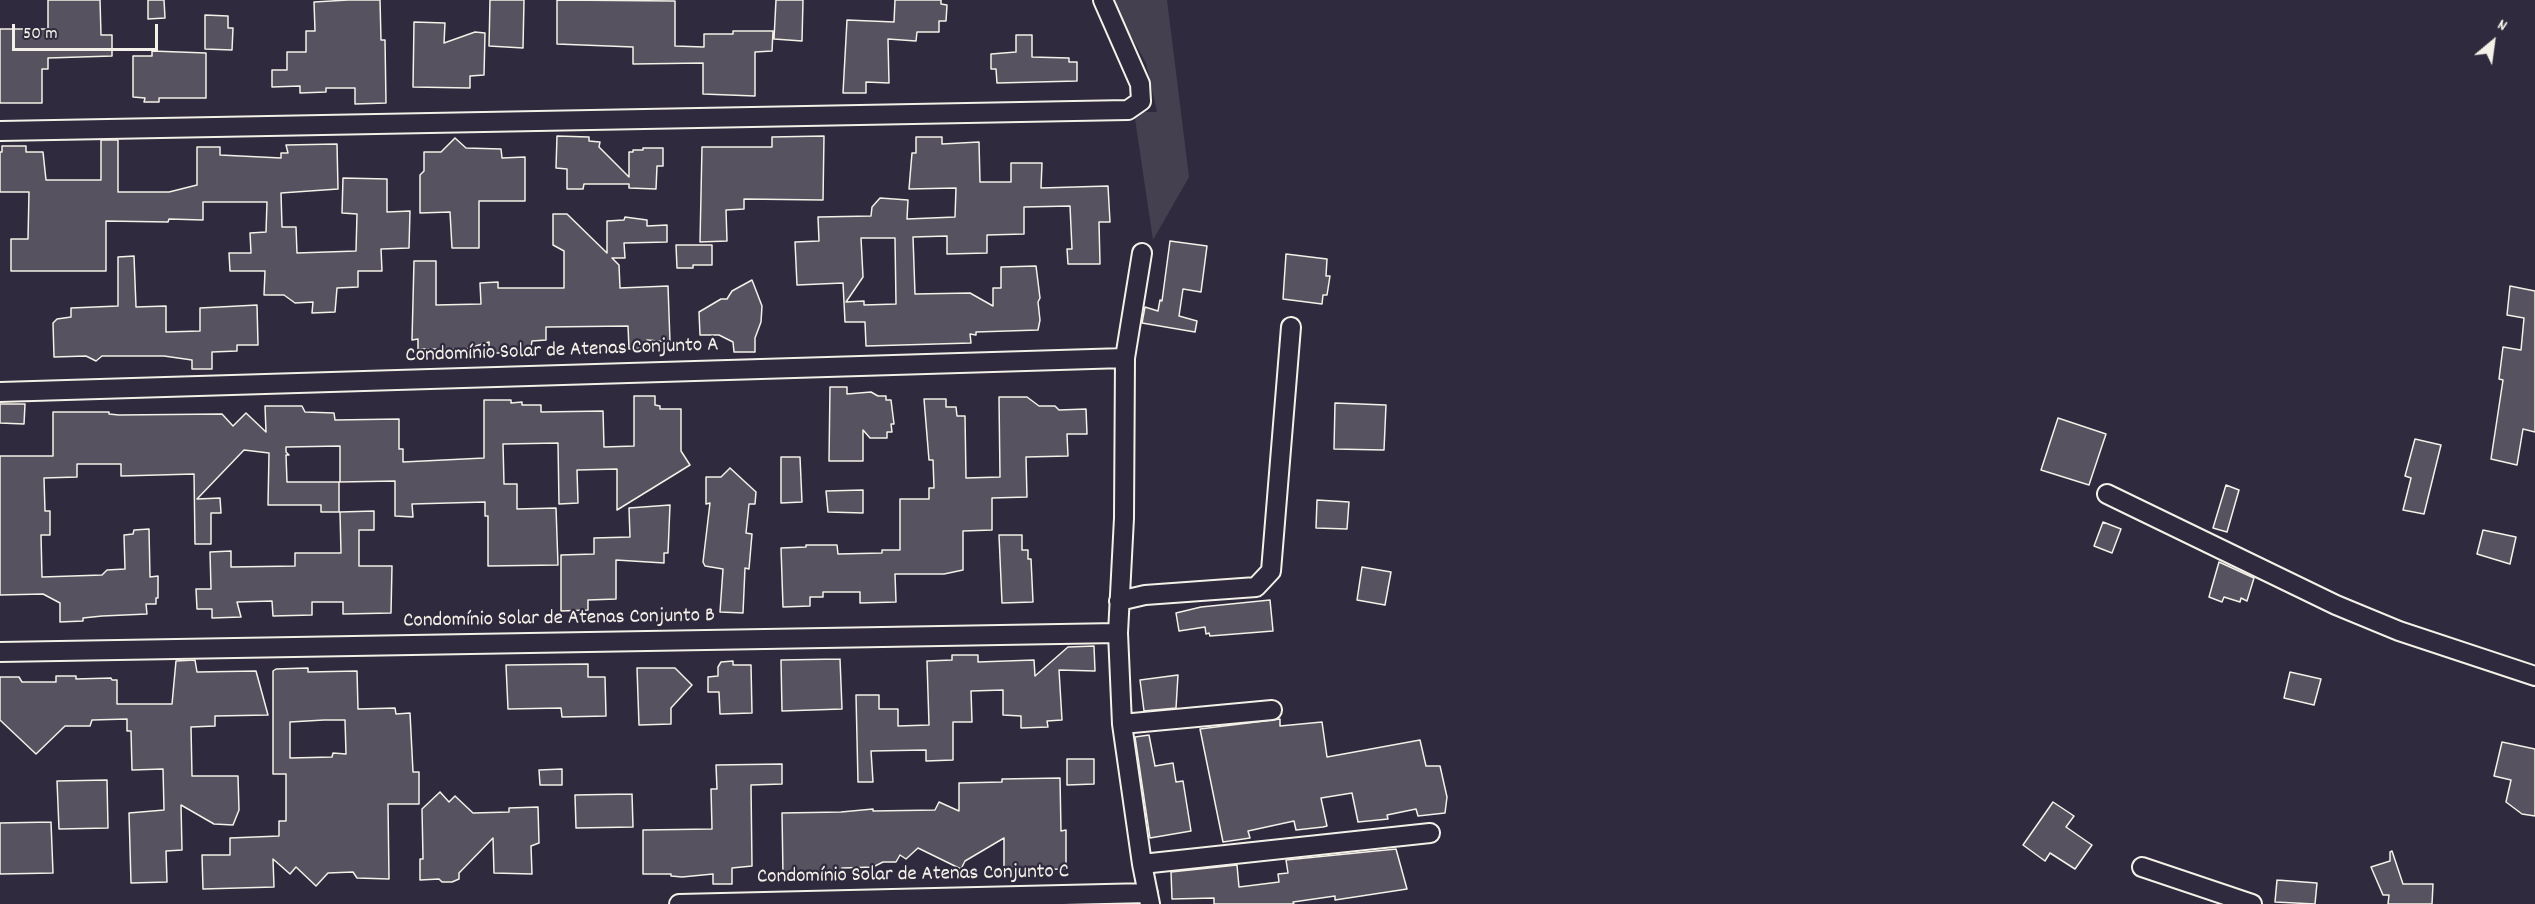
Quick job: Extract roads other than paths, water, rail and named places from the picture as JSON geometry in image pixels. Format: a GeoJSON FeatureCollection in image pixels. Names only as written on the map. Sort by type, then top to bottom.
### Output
{"type":"FeatureCollection","features":[{"type":"Feature","properties":{"kind":"street"},"geometry":{"type":"LineString","coordinates":[[0,131],[1128,110],[1141,101],[1140,84],[1103,0]]}},
{"type":"Feature","properties":{"kind":"street"},"geometry":{"type":"LineString","coordinates":[[1142,253],[1125,358],[1124,518],[1118,633],[1122,724],[1149,898]]}},
{"type":"Feature","properties":{"kind":"street"},"geometry":{"type":"LineString","coordinates":[[1119,601],[1145,595],[1256,587],[1271,572],[1290,327]]}},
{"type":"Feature","properties":{"kind":"street","name":"Condomínio Solar de Atenas Conjunto A"},"geometry":{"type":"LineString","coordinates":[[0,392],[1125,358]]}},
{"type":"Feature","properties":{"kind":"street"},"geometry":{"type":"LineString","coordinates":[[2107,494],[2336,605],[2399,631],[2535,676]]}},
{"type":"Feature","properties":{"kind":"street","name":"Condomínio Solar de Atenas Conjunto B"},"geometry":{"type":"LineString","coordinates":[[0,651],[1118,633]]}},
{"type":"Feature","properties":{"kind":"street"},"geometry":{"type":"LineString","coordinates":[[1122,724],[1272,710]]}},
{"type":"Feature","properties":{"kind":"street"},"geometry":{"type":"LineString","coordinates":[[1142,864],[1430,833]]}},
{"type":"Feature","properties":{"kind":"street"},"geometry":{"type":"LineString","coordinates":[[2142,867],[2252,904]]}},
{"type":"Feature","properties":{"kind":"street","name":"Condomínio Solar de Atenas Conjunto C"},"geometry":{"type":"LineString","coordinates":[[679,904],[1149,898]]}}]}
